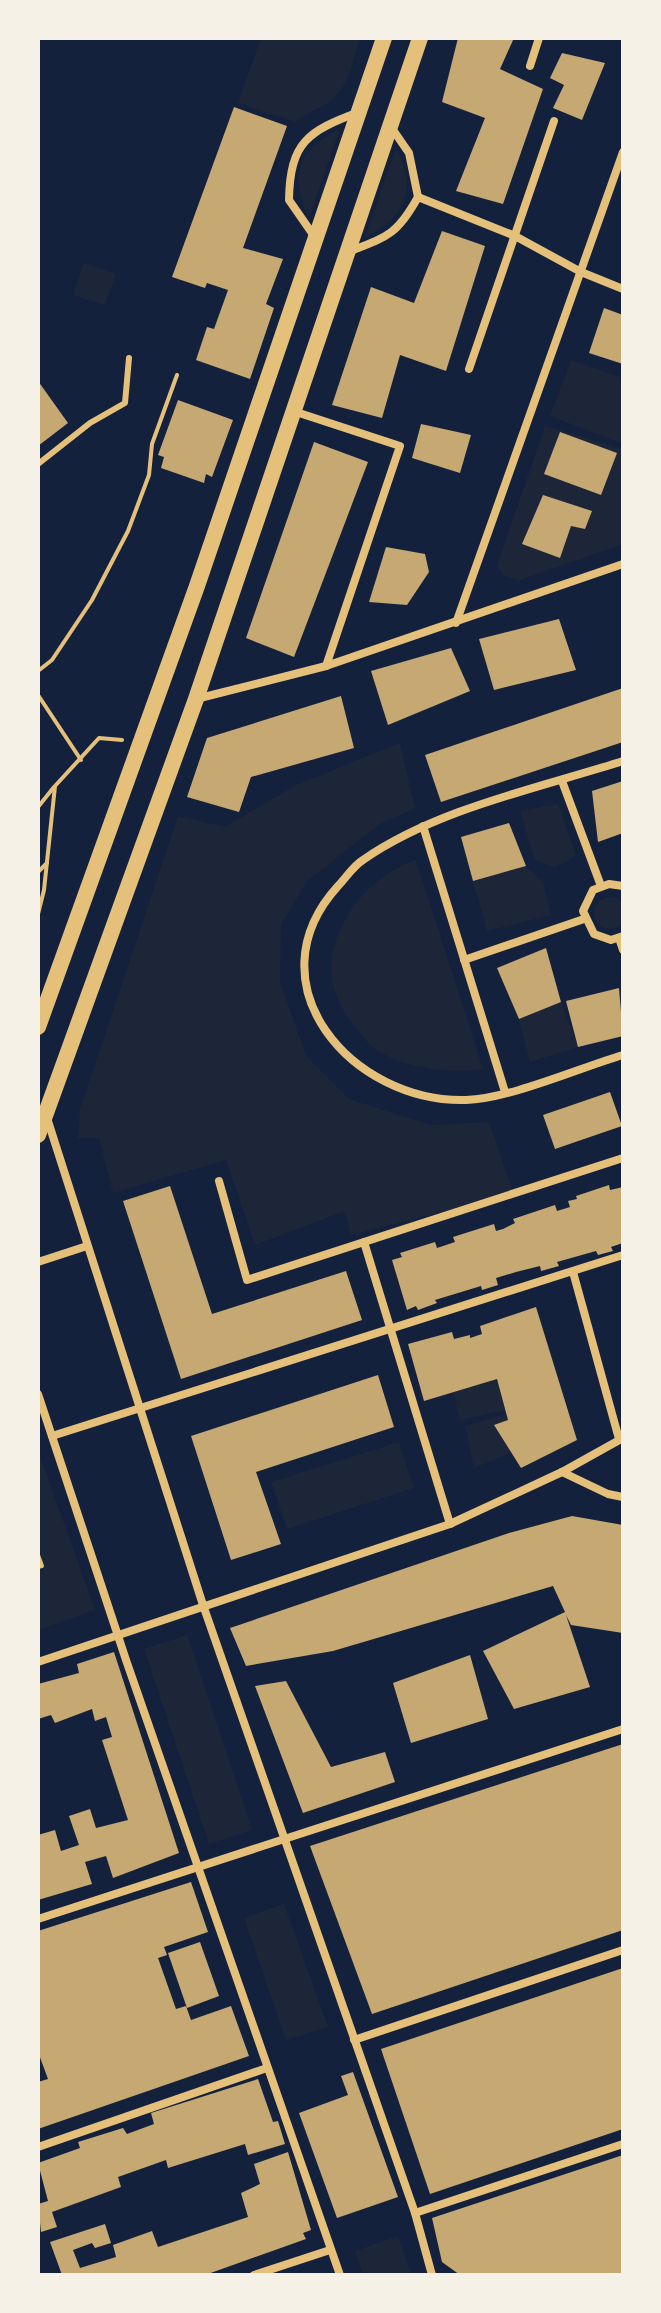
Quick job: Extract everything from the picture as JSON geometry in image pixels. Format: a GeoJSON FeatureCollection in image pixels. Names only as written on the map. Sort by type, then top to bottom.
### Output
{"type":"FeatureCollection","features":[{"type":"Feature","properties":{"kind":"main road"},"geometry":{"type":"LineString","coordinates":[[38,1027],[141,742],[384,38]]}},
{"type":"Feature","properties":{"kind":"main road"},"geometry":{"type":"LineString","coordinates":[[38,1135],[196,699],[344,254],[420,38]]}},
{"type":"Feature","properties":{"kind":"street"},"geometry":{"type":"LineString","coordinates":[[530,66],[539,38]]}},
{"type":"Feature","properties":{"kind":"street"},"geometry":{"type":"LineString","coordinates":[[316,239],[289,200],[294,156],[307,136],[359,112]]}},
{"type":"Feature","properties":{"kind":"street"},"geometry":{"type":"LineString","coordinates":[[469,369],[554,121]]}},
{"type":"Feature","properties":{"kind":"street"},"geometry":{"type":"LineString","coordinates":[[344,254],[384,238],[403,225],[418,197],[409,153],[389,125]]}},
{"type":"Feature","properties":{"kind":"street"},"geometry":{"type":"LineString","coordinates":[[456,623],[623,152]]}},
{"type":"Feature","properties":{"kind":"street"},"geometry":{"type":"LineString","coordinates":[[418,197],[515,236],[581,272],[623,289]]}},
{"type":"Feature","properties":{"kind":"street"},"geometry":{"type":"LineString","coordinates":[[292,410],[400,446],[326,666]]}},
{"type":"Feature","properties":{"kind":"street"},"geometry":{"type":"LineString","coordinates":[[196,699],[326,666],[623,564]]}},
{"type":"Feature","properties":{"kind":"street"},"geometry":{"type":"LineString","coordinates":[[623,761],[423,826],[361,861],[323,903],[304,941],[303,976],[311,1007],[327,1035],[348,1058],[400,1087],[466,1100],[505,1092],[623,1055]]}},
{"type":"Feature","properties":{"kind":"street"},"geometry":{"type":"LineString","coordinates":[[562,781],[601,886]]}},
{"type":"Feature","properties":{"kind":"street"},"geometry":{"type":"LineString","coordinates":[[423,826],[505,1092]]}},
{"type":"Feature","properties":{"kind":"street"},"geometry":{"type":"LineString","coordinates":[[584,919],[588,896],[601,886],[623,886]]}},
{"type":"Feature","properties":{"kind":"street"},"geometry":{"type":"LineString","coordinates":[[464,960],[584,919]]}},
{"type":"Feature","properties":{"kind":"street"},"geometry":{"type":"LineString","coordinates":[[584,919],[602,938],[621,937],[623,950]]}},
{"type":"Feature","properties":{"kind":"street"},"geometry":{"type":"LineString","coordinates":[[47,1116],[203,1605],[415,2213],[432,2275]]}},
{"type":"Feature","properties":{"kind":"street"},"geometry":{"type":"LineString","coordinates":[[219,1181],[247,1280],[623,1158]]}},
{"type":"Feature","properties":{"kind":"street"},"geometry":{"type":"LineString","coordinates":[[364,1242],[450,1524]]}},
{"type":"Feature","properties":{"kind":"street"},"geometry":{"type":"LineString","coordinates":[[38,1262],[87,1246]]}},
{"type":"Feature","properties":{"kind":"street"},"geometry":{"type":"LineString","coordinates":[[52,1436],[623,1255]]}},
{"type":"Feature","properties":{"kind":"street"},"geometry":{"type":"LineString","coordinates":[[38,1662],[450,1524],[562,1472],[621,1438],[573,1272]]}},
{"type":"Feature","properties":{"kind":"street"},"geometry":{"type":"LineString","coordinates":[[38,1394],[117,1634],[340,2275]]}},
{"type":"Feature","properties":{"kind":"street"},"geometry":{"type":"LineString","coordinates":[[562,1472],[608,1494],[623,1497]]}},
{"type":"Feature","properties":{"kind":"street"},"geometry":{"type":"LineString","coordinates":[[38,1919],[623,1729]]}},
{"type":"Feature","properties":{"kind":"street"},"geometry":{"type":"LineString","coordinates":[[354,2040],[623,1950]]}},
{"type":"Feature","properties":{"kind":"street"},"geometry":{"type":"LineString","coordinates":[[38,2147],[267,2068]]}},
{"type":"Feature","properties":{"kind":"street"},"geometry":{"type":"LineString","coordinates":[[415,2213],[623,2144]]}},
{"type":"Feature","properties":{"kind":"street"},"geometry":{"type":"LineString","coordinates":[[254,2275],[330,2250]]}},
{"type":"Feature","properties":{"kind":"lane"},"geometry":{"type":"LineString","coordinates":[[38,464],[90,423],[125,403],[129,358]]}},
{"type":"Feature","properties":{"kind":"path"},"geometry":{"type":"LineString","coordinates":[[38,671],[52,660],[92,600],[128,531],[149,475],[152,444],[177,375]]}},
{"type":"Feature","properties":{"kind":"path"},"geometry":{"type":"LineString","coordinates":[[38,695],[81,760]]}},
{"type":"Feature","properties":{"kind":"path"},"geometry":{"type":"LineString","coordinates":[[38,807],[99,738],[141,742]]}},
{"type":"Feature","properties":{"kind":"path"},"geometry":{"type":"LineString","coordinates":[[38,914],[55,786]]}},
{"type":"Feature","properties":{"kind":"path"},"geometry":{"type":"LineString","coordinates":[[38,872],[47,863]]}},
{"type":"Feature","properties":{"kind":"path"},"geometry":{"type":"LineString","coordinates":[[38,1555],[42,1566],[38,1567]]}},
{"type":"Feature","properties":{"kind":"shaded area"},"geometry":{"type":"Polygon","coordinates":[[[261,38],[360,38],[349,73],[336,96],[296,122],[238,103],[261,38]]]}},
{"type":"Feature","properties":{"kind":"shaded area"},"geometry":{"type":"Polygon","coordinates":[[[340,129],[309,217],[299,188],[301,165],[314,146],[340,129]]]}},
{"type":"Feature","properties":{"kind":"shaded area"},"geometry":{"type":"Polygon","coordinates":[[[396,149],[406,177],[404,201],[390,221],[365,237],[396,149]]]}},
{"type":"Feature","properties":{"kind":"shaded area"},"geometry":{"type":"Polygon","coordinates":[[[84,263],[116,274],[105,305],[73,295],[84,263]]]}},
{"type":"Feature","properties":{"kind":"shaded area"},"geometry":{"type":"Polygon","coordinates":[[[571,360],[623,378],[623,444],[550,416],[571,360]]]}},
{"type":"Feature","properties":{"kind":"shaded area"},"geometry":{"type":"Polygon","coordinates":[[[545,426],[623,449],[623,544],[520,580],[504,576],[497,566],[545,426]]]}},
{"type":"Feature","properties":{"kind":"shaded area"},"geometry":{"type":"Polygon","coordinates":[[[400,743],[415,808],[380,824],[307,881],[281,925],[280,981],[306,1056],[349,1099],[431,1125],[489,1122],[514,1194],[351,1235],[345,1211],[255,1245],[226,1160],[113,1193],[99,1138],[78,1138],[80,1109],[178,816],[225,827],[294,786],[400,743]]]}},
{"type":"Feature","properties":{"kind":"shaded area"},"geometry":{"type":"Polygon","coordinates":[[[558,804],[576,856],[555,868],[535,860],[520,811],[558,804]]]}},
{"type":"Feature","properties":{"kind":"shaded area"},"geometry":{"type":"Polygon","coordinates":[[[416,860],[483,1069],[456,1071],[428,1068],[389,1057],[371,1045],[356,1028],[334,990],[333,950],[350,911],[374,884],[416,860]]]}},
{"type":"Feature","properties":{"kind":"shaded area"},"geometry":{"type":"Polygon","coordinates":[[[526,866],[543,882],[551,915],[487,931],[473,881],[526,866]]]}},
{"type":"Feature","properties":{"kind":"shaded area"},"geometry":{"type":"Polygon","coordinates":[[[610,897],[621,902],[626,913],[621,924],[610,929],[599,924],[594,913],[599,902],[610,897]]]}},
{"type":"Feature","properties":{"kind":"shaded area"},"geometry":{"type":"Polygon","coordinates":[[[561,1002],[578,1047],[530,1062],[519,1019],[561,1002]]]}},
{"type":"Feature","properties":{"kind":"shaded area"},"geometry":{"type":"Polygon","coordinates":[[[497,1379],[505,1410],[460,1420],[453,1392],[497,1379]]]}},
{"type":"Feature","properties":{"kind":"shaded area"},"geometry":{"type":"Polygon","coordinates":[[[506,1414],[508,1420],[494,1426],[511,1453],[474,1468],[465,1426],[506,1414]]]}},
{"type":"Feature","properties":{"kind":"shaded area"},"geometry":{"type":"Polygon","coordinates":[[[399,1442],[414,1488],[287,1529],[271,1482],[399,1442]]]}},
{"type":"Feature","properties":{"kind":"shaded area"},"geometry":{"type":"Polygon","coordinates":[[[38,1450],[95,1610],[38,1630],[38,1450]]]}},
{"type":"Feature","properties":{"kind":"shaded area"},"geometry":{"type":"Polygon","coordinates":[[[187,1635],[252,1830],[209,1844],[144,1649],[187,1635]]]}},
{"type":"Feature","properties":{"kind":"shaded area"},"geometry":{"type":"Polygon","coordinates":[[[284,1904],[328,2027],[286,2040],[244,1918],[284,1904]]]}},
{"type":"Feature","properties":{"kind":"shaded area"},"geometry":{"type":"Polygon","coordinates":[[[398,2236],[411,2275],[363,2275],[355,2251],[398,2236]]]}},
{"type":"Feature","properties":{"kind":"building"},"geometry":{"type":"Polygon","coordinates":[[[458,38],[514,38],[500,69],[543,89],[503,204],[456,191],[485,118],[442,102],[458,38]]]}},
{"type":"Feature","properties":{"kind":"building"},"geometry":{"type":"Polygon","coordinates":[[[562,53],[605,63],[582,120],[553,108],[564,85],[550,78],[562,53]]]}},
{"type":"Feature","properties":{"kind":"building"},"geometry":{"type":"Polygon","coordinates":[[[234,107],[287,126],[243,248],[283,259],[266,304],[274,308],[250,379],[196,360],[207,327],[214,329],[228,290],[207,283],[205,288],[172,277],[234,107]]]}},
{"type":"Feature","properties":{"kind":"building"},"geometry":{"type":"Polygon","coordinates":[[[442,231],[485,246],[446,371],[400,355],[382,418],[332,405],[371,287],[414,303],[442,231]]]}},
{"type":"Feature","properties":{"kind":"building"},"geometry":{"type":"Polygon","coordinates":[[[604,308],[623,315],[623,364],[589,353],[604,308]]]}},
{"type":"Feature","properties":{"kind":"building"},"geometry":{"type":"Polygon","coordinates":[[[38,381],[68,423],[38,446],[38,381]]]}},
{"type":"Feature","properties":{"kind":"building"},"geometry":{"type":"Polygon","coordinates":[[[178,400],[233,420],[212,477],[206,474],[204,483],[161,468],[164,457],[158,455],[178,400]]]}},
{"type":"Feature","properties":{"kind":"building"},"geometry":{"type":"Polygon","coordinates":[[[421,424],[471,435],[460,473],[412,458],[421,424]]]}},
{"type":"Feature","properties":{"kind":"building"},"geometry":{"type":"Polygon","coordinates":[[[560,432],[617,453],[601,495],[544,474],[560,432]]]}},
{"type":"Feature","properties":{"kind":"building"},"geometry":{"type":"Polygon","coordinates":[[[314,442],[368,462],[294,657],[246,638],[314,442]]]}},
{"type":"Feature","properties":{"kind":"building"},"geometry":{"type":"Polygon","coordinates":[[[543,495],[592,511],[585,529],[571,526],[560,558],[522,544],[543,495]]]}},
{"type":"Feature","properties":{"kind":"building"},"geometry":{"type":"Polygon","coordinates":[[[386,547],[425,554],[429,572],[407,605],[369,602],[386,547]]]}},
{"type":"Feature","properties":{"kind":"building"},"geometry":{"type":"Polygon","coordinates":[[[559,619],[576,670],[494,690],[479,639],[559,619]]]}},
{"type":"Feature","properties":{"kind":"building"},"geometry":{"type":"Polygon","coordinates":[[[451,648],[470,691],[388,725],[371,671],[451,648]]]}},
{"type":"Feature","properties":{"kind":"building"},"geometry":{"type":"Polygon","coordinates":[[[623,688],[623,742],[441,802],[425,755],[623,688]]]}},
{"type":"Feature","properties":{"kind":"building"},"geometry":{"type":"Polygon","coordinates":[[[341,696],[354,748],[251,777],[239,812],[187,797],[207,738],[341,696]]]}},
{"type":"Feature","properties":{"kind":"building"},"geometry":{"type":"Polygon","coordinates":[[[623,781],[623,833],[598,842],[592,791],[623,781]]]}},
{"type":"Feature","properties":{"kind":"building"},"geometry":{"type":"Polygon","coordinates":[[[509,823],[526,866],[473,881],[461,837],[509,823]]]}},
{"type":"Feature","properties":{"kind":"building"},"geometry":{"type":"Polygon","coordinates":[[[546,948],[561,1002],[519,1019],[497,968],[546,948]]]}},
{"type":"Feature","properties":{"kind":"building"},"geometry":{"type":"Polygon","coordinates":[[[619,988],[623,1036],[578,1047],[566,1001],[619,988]]]}},
{"type":"Feature","properties":{"kind":"building"},"geometry":{"type":"Polygon","coordinates":[[[610,1092],[622,1126],[555,1149],[543,1115],[610,1092]]]}},
{"type":"Feature","properties":{"kind":"building"},"geometry":{"type":"Polygon","coordinates":[[[609,1185],[610,1190],[623,1187],[623,1243],[611,1247],[613,1251],[598,1255],[596,1251],[557,1262],[559,1266],[541,1271],[540,1266],[516,1272],[496,1278],[498,1285],[482,1290],[481,1286],[435,1300],[437,1303],[418,1310],[416,1306],[407,1310],[392,1260],[402,1257],[400,1253],[435,1242],[437,1248],[455,1242],[453,1237],[494,1224],[496,1231],[503,1229],[515,1223],[513,1219],[555,1205],[557,1211],[570,1207],[568,1201],[577,1199],[576,1196],[609,1185]]]}},
{"type":"Feature","properties":{"kind":"building"},"geometry":{"type":"Polygon","coordinates":[[[170,1186],[212,1314],[346,1271],[362,1320],[181,1379],[123,1201],[170,1186]]]}},
{"type":"Feature","properties":{"kind":"building"},"geometry":{"type":"Polygon","coordinates":[[[536,1307],[577,1440],[521,1468],[494,1425],[508,1420],[497,1379],[424,1401],[408,1344],[452,1332],[454,1339],[470,1335],[470,1338],[482,1334],[480,1326],[536,1307]]]}},
{"type":"Feature","properties":{"kind":"building"},"geometry":{"type":"Polygon","coordinates":[[[378,1375],[394,1427],[256,1472],[281,1544],[231,1560],[191,1436],[378,1375]]]}},
{"type":"Feature","properties":{"kind":"building"},"geometry":{"type":"Polygon","coordinates":[[[572,1516],[623,1525],[623,1633],[571,1625],[566,1615],[590,1687],[514,1709],[483,1651],[565,1612],[553,1586],[333,1651],[246,1666],[230,1628],[509,1533],[572,1516]]]}},
{"type":"Feature","properties":{"kind":"building"},"geometry":{"type":"Polygon","coordinates":[[[114,1652],[179,1853],[113,1878],[106,1856],[85,1862],[92,1884],[38,1900],[38,1835],[55,1830],[61,1851],[79,1845],[69,1816],[90,1809],[96,1828],[128,1820],[102,1740],[112,1737],[106,1717],[95,1721],[92,1709],[55,1723],[51,1715],[38,1719],[38,1684],[79,1673],[77,1664],[114,1652]]]}},
{"type":"Feature","properties":{"kind":"building"},"geometry":{"type":"Polygon","coordinates":[[[470,1655],[488,1719],[411,1743],[393,1683],[470,1655]]]}},
{"type":"Feature","properties":{"kind":"building"},"geometry":{"type":"Polygon","coordinates":[[[286,1681],[331,1767],[385,1752],[395,1782],[303,1813],[255,1686],[286,1681]]]}},
{"type":"Feature","properties":{"kind":"building"},"geometry":{"type":"Polygon","coordinates":[[[623,1744],[623,1930],[372,2014],[310,1846],[623,1744]]]}},
{"type":"Feature","properties":{"kind":"building"},"geometry":{"type":"Polygon","coordinates":[[[191,1882],[208,1932],[164,1947],[167,1955],[158,1958],[176,2009],[186,2006],[191,2020],[231,2006],[249,2056],[38,2129],[38,2082],[48,2079],[38,2052],[38,1931],[191,1882]]]}},
{"type":"Feature","properties":{"kind":"building"},"geometry":{"type":"Polygon","coordinates":[[[200,1942],[219,1996],[187,2008],[168,1953],[200,1942]]]}},
{"type":"Feature","properties":{"kind":"building"},"geometry":{"type":"Polygon","coordinates":[[[623,1968],[623,2129],[430,2194],[381,2049],[623,1968]]]}},
{"type":"Feature","properties":{"kind":"building"},"geometry":{"type":"Polygon","coordinates":[[[353,2072],[398,2197],[337,2218],[299,2113],[348,2095],[341,2076],[353,2072]]]}},
{"type":"Feature","properties":{"kind":"building"},"geometry":{"type":"Polygon","coordinates":[[[258,2079],[273,2122],[278,2121],[285,2144],[248,2155],[245,2144],[168,2168],[166,2160],[118,2177],[121,2187],[52,2212],[57,2227],[41,2232],[38,2204],[48,2201],[38,2163],[80,2148],[78,2142],[123,2128],[127,2134],[154,2124],[151,2113],[258,2079]]]}},
{"type":"Feature","properties":{"kind":"building"},"geometry":{"type":"Polygon","coordinates":[[[288,2152],[311,2230],[303,2233],[306,2239],[205,2275],[62,2275],[50,2242],[105,2224],[111,2243],[95,2248],[92,2243],[73,2250],[80,2268],[116,2257],[113,2245],[152,2231],[158,2247],[248,2217],[241,2193],[260,2184],[254,2164],[288,2152]]]}},
{"type":"Feature","properties":{"kind":"building"},"geometry":{"type":"Polygon","coordinates":[[[623,2155],[623,2275],[460,2275],[442,2262],[432,2218],[623,2155]]]}}]}
